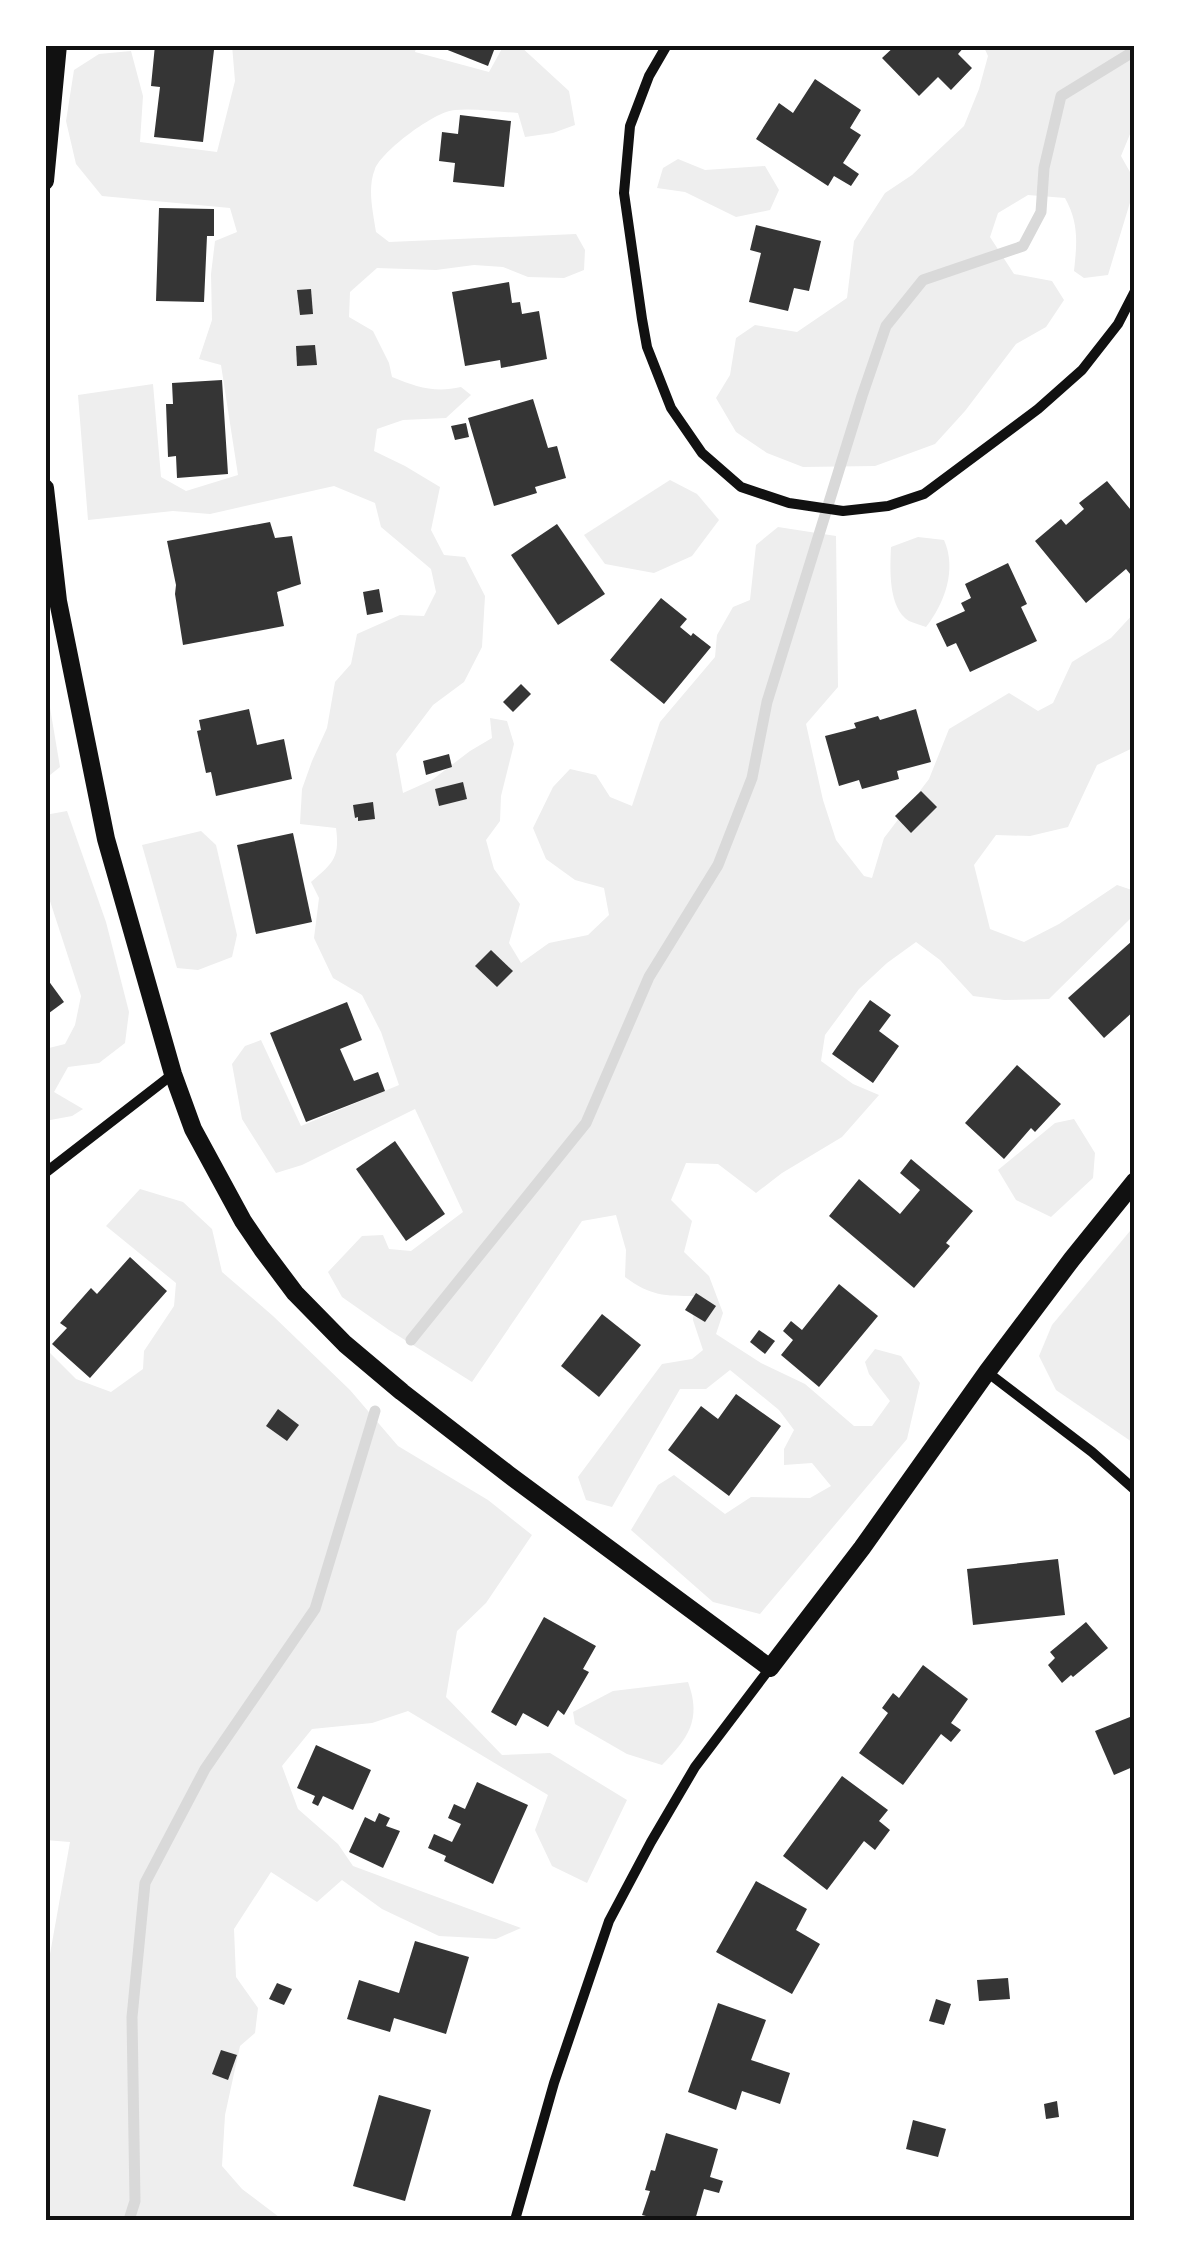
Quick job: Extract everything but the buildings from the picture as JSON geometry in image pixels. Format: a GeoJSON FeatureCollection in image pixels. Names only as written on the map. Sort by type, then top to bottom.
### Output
{"type":"FeatureCollection","features":[{"type":"Feature","properties":{"kind":"street"},"geometry":{"type":"LineString","coordinates":[[45,182],[58,45]]}},
{"type":"Feature","properties":{"kind":"street"},"geometry":{"type":"LineString","coordinates":[[667,45],[649,76],[630,126],[624,193],[642,320],[647,347],[671,408],[702,453],[741,487],[789,503],[844,511],[888,506],[924,494],[1038,410],[1082,370],[1118,324],[1135,291]]}},
{"type":"Feature","properties":{"kind":"street"},"geometry":{"type":"LineString","coordinates":[[45,488],[58,601],[106,840],[173,1074],[193,1129],[224,1190],[295,1293],[344,1344],[508,1474],[770,1668]]}},
{"type":"Feature","properties":{"kind":"street"},"geometry":{"type":"LineString","coordinates":[[45,1173],[173,1074]]}},
{"type":"Feature","properties":{"kind":"street"},"geometry":{"type":"LineString","coordinates":[[515,2220],[554,2084],[609,1921],[650,1842],[695,1767],[862,1548],[986,1372],[1135,1181]]}},
{"type":"Feature","properties":{"kind":"street"},"geometry":{"type":"LineString","coordinates":[[986,1372],[1092,1452],[1135,1490]]}},
{"type":"Feature","properties":{"kind":"shaded area"},"geometry":{"type":"Polygon","coordinates":[[[232,45],[417,45],[415,52],[489,72],[504,45],[519,45],[569,91],[575,125],[553,133],[525,137],[518,113],[463,110],[435,117],[380,161],[371,184],[371,200],[376,232],[389,242],[576,234],[585,250],[584,270],[564,278],[528,277],[503,267],[474,265],[436,270],[377,268],[350,292],[349,317],[373,331],[392,377],[426,388],[461,387],[471,395],[446,418],[403,420],[377,429],[374,451],[440,487],[431,530],[444,555],[465,557],[485,596],[482,647],[464,682],[433,705],[396,754],[403,793],[432,780],[492,738],[490,718],[507,721],[514,744],[501,796],[500,821],[486,840],[494,869],[520,904],[509,943],[521,963],[549,943],[588,935],[609,915],[604,888],[575,880],[546,859],[533,828],[553,787],[570,769],[596,775],[610,797],[632,806],[660,722],[715,657],[717,635],[733,607],[750,600],[756,545],[778,527],[836,536],[838,687],[806,724],[836,840],[864,876],[872,878],[884,838],[929,779],[949,729],[1009,693],[1038,711],[1053,703],[1072,662],[1111,638],[1135,612],[1135,747],[1097,765],[1068,827],[1030,836],[996,835],[974,865],[990,929],[1024,942],[1117,885],[1132,890],[1130,919],[1049,999],[973,996],[940,960],[916,942],[859,989],[825,1035],[821,1061],[853,1084],[879,1095],[842,1137],[756,1193],[718,1164],[686,1163],[671,1200],[692,1221],[684,1252],[709,1276],[723,1313],[716,1334],[761,1363],[805,1384],[854,1426],[872,1426],[890,1401],[869,1374],[865,1362],[875,1349],[901,1356],[920,1383],[907,1439],[760,1614],[713,1602],[631,1530],[658,1485],[674,1475],[725,1514],[751,1497],[810,1498],[831,1486],[812,1463],[784,1465],[784,1449],[794,1430],[779,1410],[730,1370],[706,1389],[680,1389],[612,1507],[586,1500],[578,1477],[662,1364],[692,1359],[703,1350],[693,1320],[695,1296],[658,1294],[625,1277],[626,1250],[616,1215],[582,1221],[472,1382],[342,1297],[328,1272],[362,1236],[383,1235],[389,1249],[411,1251],[463,1212],[415,1109],[302,1165],[276,1173],[242,1119],[232,1064],[245,1046],[261,1040],[301,1126],[399,1085],[381,1032],[362,995],[333,978],[314,938],[319,898],[311,882],[333,859],[337,838],[336,828],[300,824],[302,789],[327,728],[335,682],[351,664],[357,634],[400,615],[424,616],[436,592],[431,569],[381,527],[375,503],[334,486],[210,514],[173,511],[88,520],[78,395],[153,384],[161,477],[186,491],[238,475],[221,365],[199,359],[212,320],[215,241],[237,232],[230,208],[102,196],[76,164],[66,121],[74,70],[99,54],[131,51],[143,96],[140,142],[217,152],[235,81],[232,45]]]}},
{"type":"Feature","properties":{"kind":"shaded area"},"geometry":{"type":"Polygon","coordinates":[[[983,45],[1135,45],[1135,122],[1121,156],[1135,186],[1108,275],[1084,278],[1074,271],[1076,233],[1065,198],[1028,195],[998,213],[990,237],[1014,274],[1052,281],[1064,300],[1046,327],[1016,344],[935,444],[875,466],[803,467],[767,453],[736,432],[716,398],[730,375],[736,338],[755,325],[797,332],[847,298],[854,241],[885,193],[912,175],[964,126],[988,56],[983,45]]]}},
{"type":"Feature","properties":{"kind":"shaded area"},"geometry":{"type":"Polygon","coordinates":[[[678,159],[705,170],[765,166],[779,190],[770,210],[736,217],[685,192],[657,188],[663,168],[678,159]]]}},
{"type":"Feature","properties":{"kind":"shaded area"},"geometry":{"type":"Polygon","coordinates":[[[670,480],[697,494],[719,520],[692,556],[654,573],[605,564],[584,535],[670,480]]]}},
{"type":"Feature","properties":{"kind":"shaded area"},"geometry":{"type":"Polygon","coordinates":[[[918,537],[944,540],[949,562],[943,597],[926,627],[902,615],[891,577],[891,547],[918,537]]]}},
{"type":"Feature","properties":{"kind":"shaded area"},"geometry":{"type":"Polygon","coordinates":[[[45,678],[60,767],[45,779],[45,678]]]}},
{"type":"Feature","properties":{"kind":"shaded area"},"geometry":{"type":"Polygon","coordinates":[[[67,811],[106,922],[129,1012],[125,1043],[99,1063],[68,1067],[54,1092],[83,1109],[72,1116],[45,1121],[45,1049],[65,1044],[75,1025],[81,996],[45,893],[45,815],[67,811]]]}},
{"type":"Feature","properties":{"kind":"shaded area"},"geometry":{"type":"Polygon","coordinates":[[[201,831],[216,845],[237,935],[232,957],[198,970],[177,968],[142,845],[201,831]]]}},
{"type":"Feature","properties":{"kind":"shaded area"},"geometry":{"type":"Polygon","coordinates":[[[1074,1119],[1095,1153],[1093,1178],[1051,1217],[1016,1200],[998,1170],[1055,1123],[1074,1119]]]}},
{"type":"Feature","properties":{"kind":"shaded area"},"geometry":{"type":"Polygon","coordinates":[[[140,1189],[183,1202],[212,1229],[222,1272],[350,1390],[398,1446],[488,1500],[532,1535],[486,1603],[457,1631],[446,1697],[502,1755],[550,1753],[627,1800],[587,1883],[552,1866],[535,1830],[548,1795],[408,1711],[372,1723],[312,1729],[282,1766],[298,1809],[338,1844],[353,1866],[521,1928],[496,1939],[439,1936],[382,1909],[342,1880],[317,1902],[271,1872],[234,1929],[236,1977],[258,2008],[255,2033],[240,2046],[225,2115],[222,2166],[242,2189],[283,2220],[45,2220],[45,1982],[70,1842],[45,1840],[45,1348],[76,1379],[111,1392],[143,1369],[144,1351],[174,1306],[176,1283],[106,1226],[140,1189]]]}},
{"type":"Feature","properties":{"kind":"shaded area"},"geometry":{"type":"Polygon","coordinates":[[[1135,1225],[1135,1444],[1056,1390],[1039,1356],[1052,1325],[1135,1225]]]}},
{"type":"Feature","properties":{"kind":"shaded area"},"geometry":{"type":"Polygon","coordinates":[[[688,1682],[694,1707],[690,1728],[662,1765],[627,1754],[575,1724],[573,1712],[613,1691],[688,1682]]]}},
{"type":"Feature","properties":{"kind":"waterway"},"geometry":{"type":"LineString","coordinates":[[411,1340],[586,1123],[649,977],[718,865],[752,778],[767,702],[886,326],[923,280],[1023,246],[1041,212],[1044,168],[1061,96],[1131,53],[1133,45]]}},
{"type":"Feature","properties":{"kind":"waterway"},"geometry":{"type":"LineString","coordinates":[[129,2220],[135,2201],[132,2017],[145,1883],[205,1769],[315,1609],[375,1411]]}}]}
